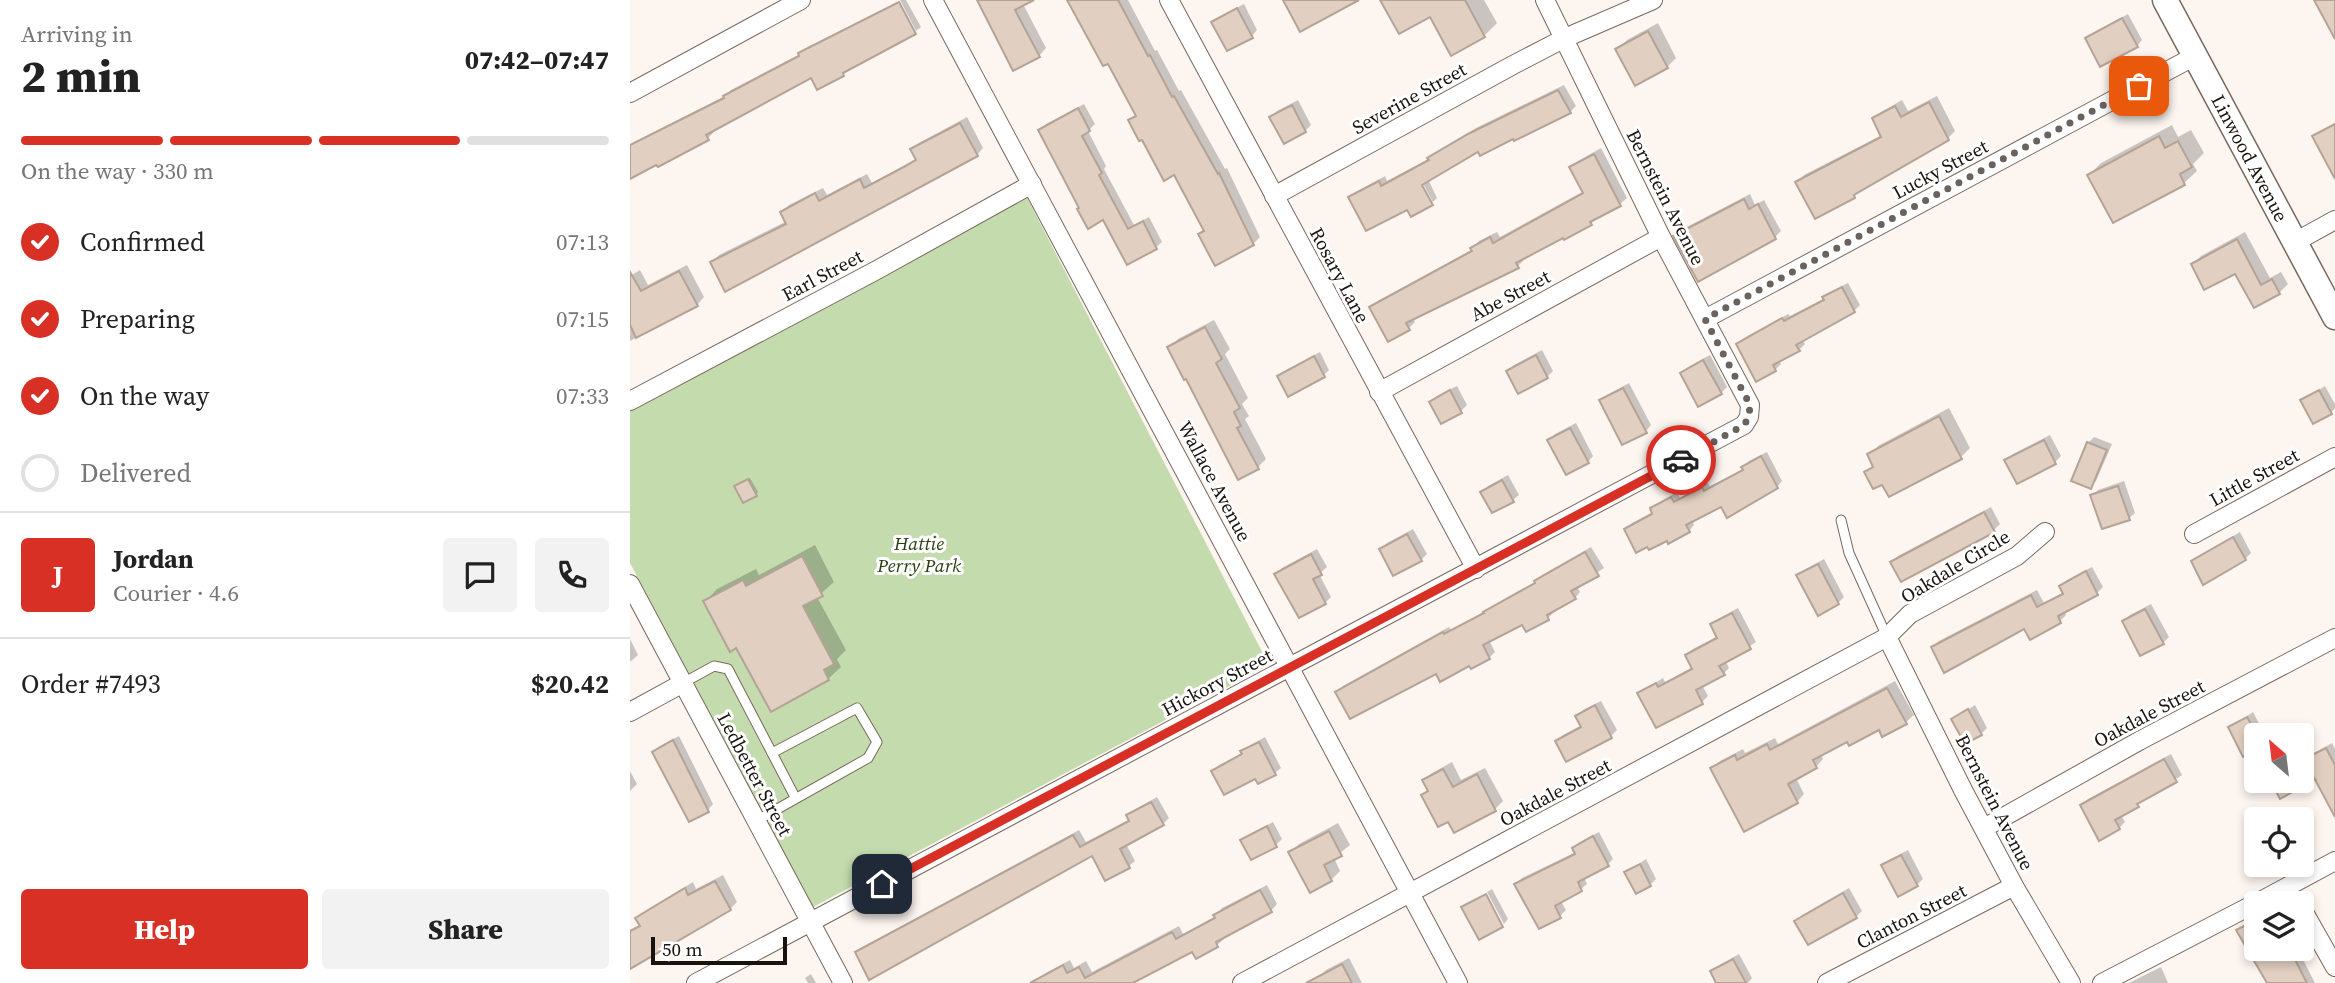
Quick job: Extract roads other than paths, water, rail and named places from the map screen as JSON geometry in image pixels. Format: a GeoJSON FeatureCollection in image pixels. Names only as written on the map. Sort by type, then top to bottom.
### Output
{"type":"FeatureCollection","features":[{"type":"Feature","properties":{"kind":"main road","name":"Linwood Avenue"},"geometry":{"type":"LineString","coordinates":[[2167,0],[2335,317]]}},
{"type":"Feature","properties":{"kind":"street"},"geometry":{"type":"LineString","coordinates":[[630,93],[801,0]]}},
{"type":"Feature","properties":{"kind":"street","name":"Wallace Avenue"},"geometry":{"type":"LineString","coordinates":[[933,0],[1458,983]]}},
{"type":"Feature","properties":{"kind":"street","name":"Rosary Lane"},"geometry":{"type":"LineString","coordinates":[[1170,0],[1476,569]]}},
{"type":"Feature","properties":{"kind":"street","name":"Bernstein Avenue"},"geometry":{"type":"LineString","coordinates":[[1545,0],[1661,237],[1750,405],[1750,412]]}},
{"type":"Feature","properties":{"kind":"street","name":"Severine Street"},"geometry":{"type":"LineString","coordinates":[[1274,196],[1565,38],[1653,0]]}},
{"type":"Feature","properties":{"kind":"street","name":"Lucky Street"},"geometry":{"type":"LineString","coordinates":[[1705,319],[2195,56]]}},
{"type":"Feature","properties":{"kind":"street","name":"Earl Street"},"geometry":{"type":"LineString","coordinates":[[630,401],[1032,184]]}},
{"type":"Feature","properties":{"kind":"street"},"geometry":{"type":"LineString","coordinates":[[2295,242],[2335,220]]}},
{"type":"Feature","properties":{"kind":"street","name":"Abe Street"},"geometry":{"type":"LineString","coordinates":[[1379,392],[1661,237]]}},
{"type":"Feature","properties":{"kind":"street","name":"Hickory Street"},"geometry":{"type":"LineString","coordinates":[[696,983],[1735,431],[1744,425],[1750,412]]}},
{"type":"Feature","properties":{"kind":"street","name":"Little Street"},"geometry":{"type":"LineString","coordinates":[[2194,534],[2335,457]]}},
{"type":"Feature","properties":{"kind":"street","name":"Oakdale Circle"},"geometry":{"type":"LineString","coordinates":[[1887,637],[1910,614],[2017,555],[2045,532]]}},
{"type":"Feature","properties":{"kind":"street","name":"Ledbetter Street"},"geometry":{"type":"LineString","coordinates":[[630,584],[843,983]]}},
{"type":"Feature","properties":{"kind":"street","name":"Bernstein Avenue"},"geometry":{"type":"LineString","coordinates":[[1887,637],[2014,886],[2071,983]]}},
{"type":"Feature","properties":{"kind":"street","name":"Oakdale Street"},"geometry":{"type":"LineString","coordinates":[[1242,983],[1887,637]]}},
{"type":"Feature","properties":{"kind":"street","name":"Oakdale Street"},"geometry":{"type":"LineString","coordinates":[[1984,828],[2116,754],[2335,638]]}},
{"type":"Feature","properties":{"kind":"street"},"geometry":{"type":"LineString","coordinates":[[630,712],[683,683]]}},
{"type":"Feature","properties":{"kind":"street"},"geometry":{"type":"LineString","coordinates":[[2279,891],[2335,861]]}},
{"type":"Feature","properties":{"kind":"street","name":"Clanton Street"},"geometry":{"type":"LineString","coordinates":[[1828,983],[2014,886]]}},
{"type":"Feature","properties":{"kind":"street"},"geometry":{"type":"LineString","coordinates":[[2289,886],[2292,891]]}},
{"type":"Feature","properties":{"kind":"street"},"geometry":{"type":"LineString","coordinates":[[2102,983],[2244,909]]}},
{"type":"Feature","properties":{"kind":"street"},"geometry":{"type":"LineString","coordinates":[[2314,930],[2335,967]]}},
{"type":"Feature","properties":{"kind":"lane"},"geometry":{"type":"LineString","coordinates":[[1841,520],[1849,553],[1887,637]]}},
{"type":"Feature","properties":{"kind":"lane"},"geometry":{"type":"LineString","coordinates":[[683,683],[714,666],[727,669],[796,797]]}},
{"type":"Feature","properties":{"kind":"lane"},"geometry":{"type":"LineString","coordinates":[[756,821],[868,758],[877,742],[857,708],[772,753]]}},
{"type":"Feature","properties":{"kind":"park label","name":"Hattie Perry Park"},"geometry":{"type":"Point","coordinates":[919,554]}}]}
